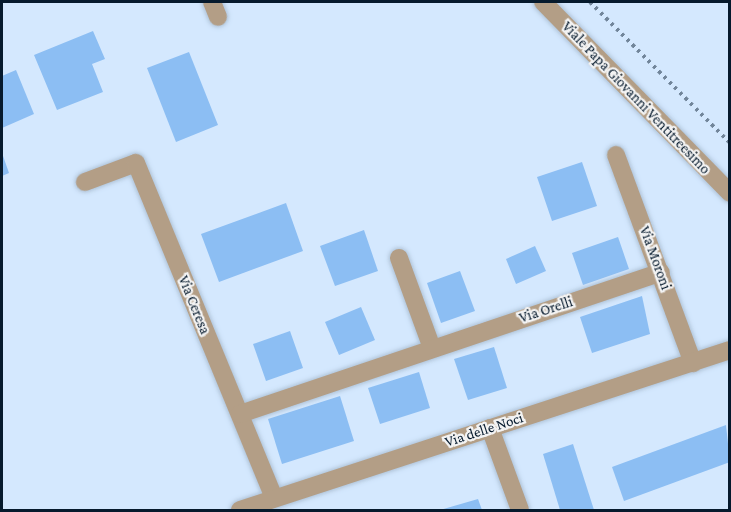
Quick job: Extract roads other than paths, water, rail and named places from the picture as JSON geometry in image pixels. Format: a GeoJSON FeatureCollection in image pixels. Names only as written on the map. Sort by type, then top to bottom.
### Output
{"type":"FeatureCollection","features":[{"type":"Feature","properties":{"kind":"street","name":"Viale Papa Giovanni Ventitreesimo"},"geometry":{"type":"LineString","coordinates":[[543,2],[729,193]]}},
{"type":"Feature","properties":{"kind":"street","name":"Via Moroni"},"geometry":{"type":"LineString","coordinates":[[616,155],[693,363]]}},
{"type":"Feature","properties":{"kind":"street","name":"Via Ceresa"},"geometry":{"type":"LineString","coordinates":[[84,182],[136,163],[274,498]]}},
{"type":"Feature","properties":{"kind":"street"},"geometry":{"type":"LineString","coordinates":[[399,258],[432,348]]}},
{"type":"Feature","properties":{"kind":"street","name":"Via Orelli"},"geometry":{"type":"LineString","coordinates":[[240,414],[661,272]]}},
{"type":"Feature","properties":{"kind":"street","name":"Via delle Noci"},"geometry":{"type":"LineString","coordinates":[[240,510],[729,350]]}},
{"type":"Feature","properties":{"kind":"street"},"geometry":{"type":"LineString","coordinates":[[490,428],[520,510]]}}]}
